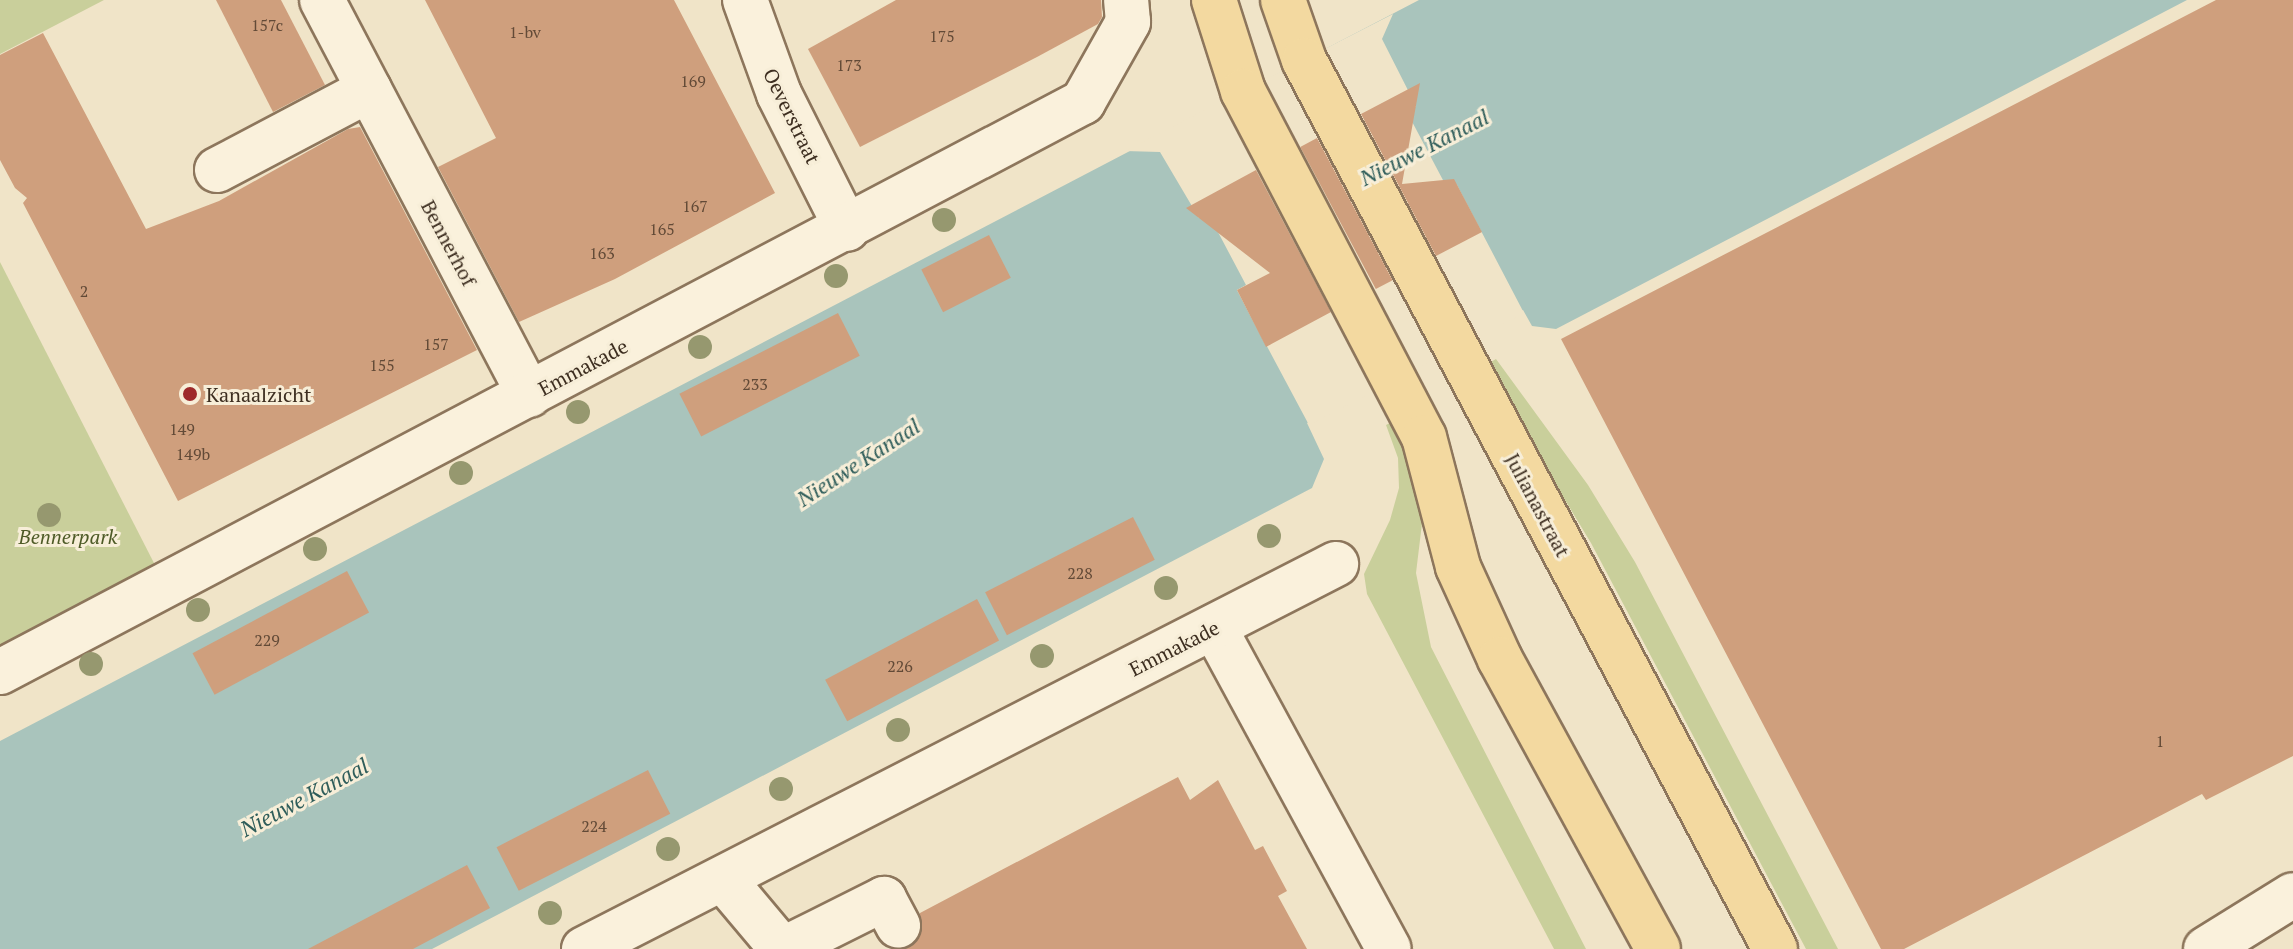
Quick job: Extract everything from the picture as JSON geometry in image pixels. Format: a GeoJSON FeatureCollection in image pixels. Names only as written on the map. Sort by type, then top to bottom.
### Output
{"type":"FeatureCollection","features":[{"type":"Feature","properties":{"kind":"main road"},"geometry":{"type":"LineString","coordinates":[[1214,0],[1243,91],[1436,464],[1458,567],[1500,659],[1658,949]]}},
{"type":"Feature","properties":{"kind":"main road","name":"Julianastraat"},"geometry":{"type":"LineString","coordinates":[[1283,0],[1304,60],[1775,949]]}},
{"type":"Feature","properties":{"kind":"street","name":"Bennerhof"},"geometry":{"type":"LineString","coordinates":[[322,0],[529,395]]}},
{"type":"Feature","properties":{"kind":"street","name":"Oeverstraat"},"geometry":{"type":"LineString","coordinates":[[745,0],[779,94],[847,229]]}},
{"type":"Feature","properties":{"kind":"street","name":"Emmakade"},"geometry":{"type":"LineString","coordinates":[[0,672],[847,229],[1083,102],[1127,11]]}},
{"type":"Feature","properties":{"kind":"street"},"geometry":{"type":"LineString","coordinates":[[217,170],[369,90]]}},
{"type":"Feature","properties":{"kind":"street","name":"Emmakade"},"geometry":{"type":"LineString","coordinates":[[584,949],[1336,564]]}},
{"type":"Feature","properties":{"kind":"street"},"geometry":{"type":"LineString","coordinates":[[1214,627],[1389,949]]}},
{"type":"Feature","properties":{"kind":"street"},"geometry":{"type":"LineString","coordinates":[[724,880],[783,949],[884,899],[898,925]]}},
{"type":"Feature","properties":{"kind":"street"},"geometry":{"type":"LineString","coordinates":[[2206,949],[2293,895]]}},
{"type":"Feature","properties":{"kind":"green space"},"geometry":{"type":"Polygon","coordinates":[[[0,0],[104,0],[0,54],[0,0]]]}},
{"type":"Feature","properties":{"kind":"green space","name":"Bennerpark"},"geometry":{"type":"Polygon","coordinates":[[[0,262],[155,565],[0,647],[0,262]]]}},
{"type":"Feature","properties":{"kind":"green space"},"geometry":{"type":"Polygon","coordinates":[[[1496,359],[1588,485],[1635,562],[1838,949],[1806,949],[1591,543],[1484,366],[1496,359]]]}},
{"type":"Feature","properties":{"kind":"green space"},"geometry":{"type":"Polygon","coordinates":[[[1394,421],[1417,468],[1424,507],[1416,573],[1431,647],[1586,949],[1554,949],[1367,594],[1364,574],[1390,520],[1399,488],[1398,458],[1386,425],[1394,421]]]}},
{"type":"Feature","properties":{"kind":"water","name":"Nieuwe Kanaal"},"geometry":{"type":"Polygon","coordinates":[[[1419,0],[2187,0],[1556,329],[1532,326],[1523,310],[1307,423],[1324,459],[1312,488],[432,949],[0,949],[0,741],[1419,0]],[[1408,90],[1192,204],[1199,218],[1408,113],[1408,90]],[[1444,183],[1237,290],[1266,346],[1481,232],[1444,183]]]}},
{"type":"Feature","properties":{"kind":"pier"},"geometry":{"type":"Polygon","coordinates":[[[1393,14],[1382,39],[1416,106],[1408,114],[1444,182],[1452,180],[1457,185],[1524,313],[1309,425],[1237,290],[1246,285],[1210,217],[1199,218],[1160,152],[1125,151],[1393,14]],[[1406,95],[1197,206],[1209,213],[1406,110],[1406,95]],[[1450,184],[1242,292],[1268,341],[1476,230],[1450,184]]]}},
{"type":"Feature","properties":{"kind":"building"},"geometry":{"type":"Polygon","coordinates":[[[216,0],[281,0],[325,85],[273,112],[216,0]]]}},
{"type":"Feature","properties":{"kind":"building"},"geometry":{"type":"Polygon","coordinates":[[[425,0],[674,0],[775,193],[615,279],[519,322],[438,167],[496,138],[425,0]]]}},
{"type":"Feature","properties":{"kind":"building"},"geometry":{"type":"Polygon","coordinates":[[[896,0],[1101,0],[1102,17],[1098,24],[1037,57],[860,147],[808,49],[896,0]]]}},
{"type":"Feature","properties":{"kind":"building"},"geometry":{"type":"Polygon","coordinates":[[[2216,0],[2293,0],[2293,756],[2206,800],[2202,794],[1904,949],[1881,949],[1561,339],[2216,0]]]}},
{"type":"Feature","properties":{"kind":"building"},"geometry":{"type":"Polygon","coordinates":[[[43,33],[146,229],[219,201],[348,129],[360,127],[477,350],[178,501],[23,203],[27,198],[15,188],[0,160],[0,55],[43,33]]]}},
{"type":"Feature","properties":{"kind":"building"},"geometry":{"type":"Polygon","coordinates":[[[1420,83],[1402,184],[1454,179],[1482,232],[1436,256],[1361,114],[1420,83]]]}},
{"type":"Feature","properties":{"kind":"building"},"geometry":{"type":"Polygon","coordinates":[[[1317,138],[1393,280],[1376,289],[1300,147],[1317,138]]]}},
{"type":"Feature","properties":{"kind":"building"},"geometry":{"type":"Polygon","coordinates":[[[1256,170],[1331,312],[1266,347],[1237,290],[1270,273],[1186,208],[1256,170]]]}},
{"type":"Feature","properties":{"kind":"building"},"geometry":{"type":"Polygon","coordinates":[[[989,235],[1011,278],[943,312],[921,270],[989,235]]]}},
{"type":"Feature","properties":{"kind":"building"},"geometry":{"type":"Polygon","coordinates":[[[838,313],[860,356],[701,437],[679,394],[838,313]]]}},
{"type":"Feature","properties":{"kind":"building"},"geometry":{"type":"Polygon","coordinates":[[[1133,517],[1155,560],[1007,635],[985,592],[1133,517]]]}},
{"type":"Feature","properties":{"kind":"building"},"geometry":{"type":"Polygon","coordinates":[[[347,571],[369,612],[215,695],[192,653],[347,571]]]}},
{"type":"Feature","properties":{"kind":"building"},"geometry":{"type":"Polygon","coordinates":[[[977,599],[999,640],[847,721],[825,680],[977,599]]]}},
{"type":"Feature","properties":{"kind":"building"},"geometry":{"type":"Polygon","coordinates":[[[648,770],[670,814],[519,891],[497,847],[648,770]]]}},
{"type":"Feature","properties":{"kind":"building"},"geometry":{"type":"Polygon","coordinates":[[[1178,777],[1190,800],[1218,780],[1255,850],[1263,846],[1287,891],[1278,896],[1307,949],[902,949],[920,937],[920,913],[1178,777]]]}},
{"type":"Feature","properties":{"kind":"building"},"geometry":{"type":"Polygon","coordinates":[[[467,865],[490,908],[413,949],[308,949],[467,865]]]}},
{"type":"Feature","properties":{"kind":"place","name":"Kanaalzicht"},"geometry":{"type":"Point","coordinates":[190,394]}}]}
